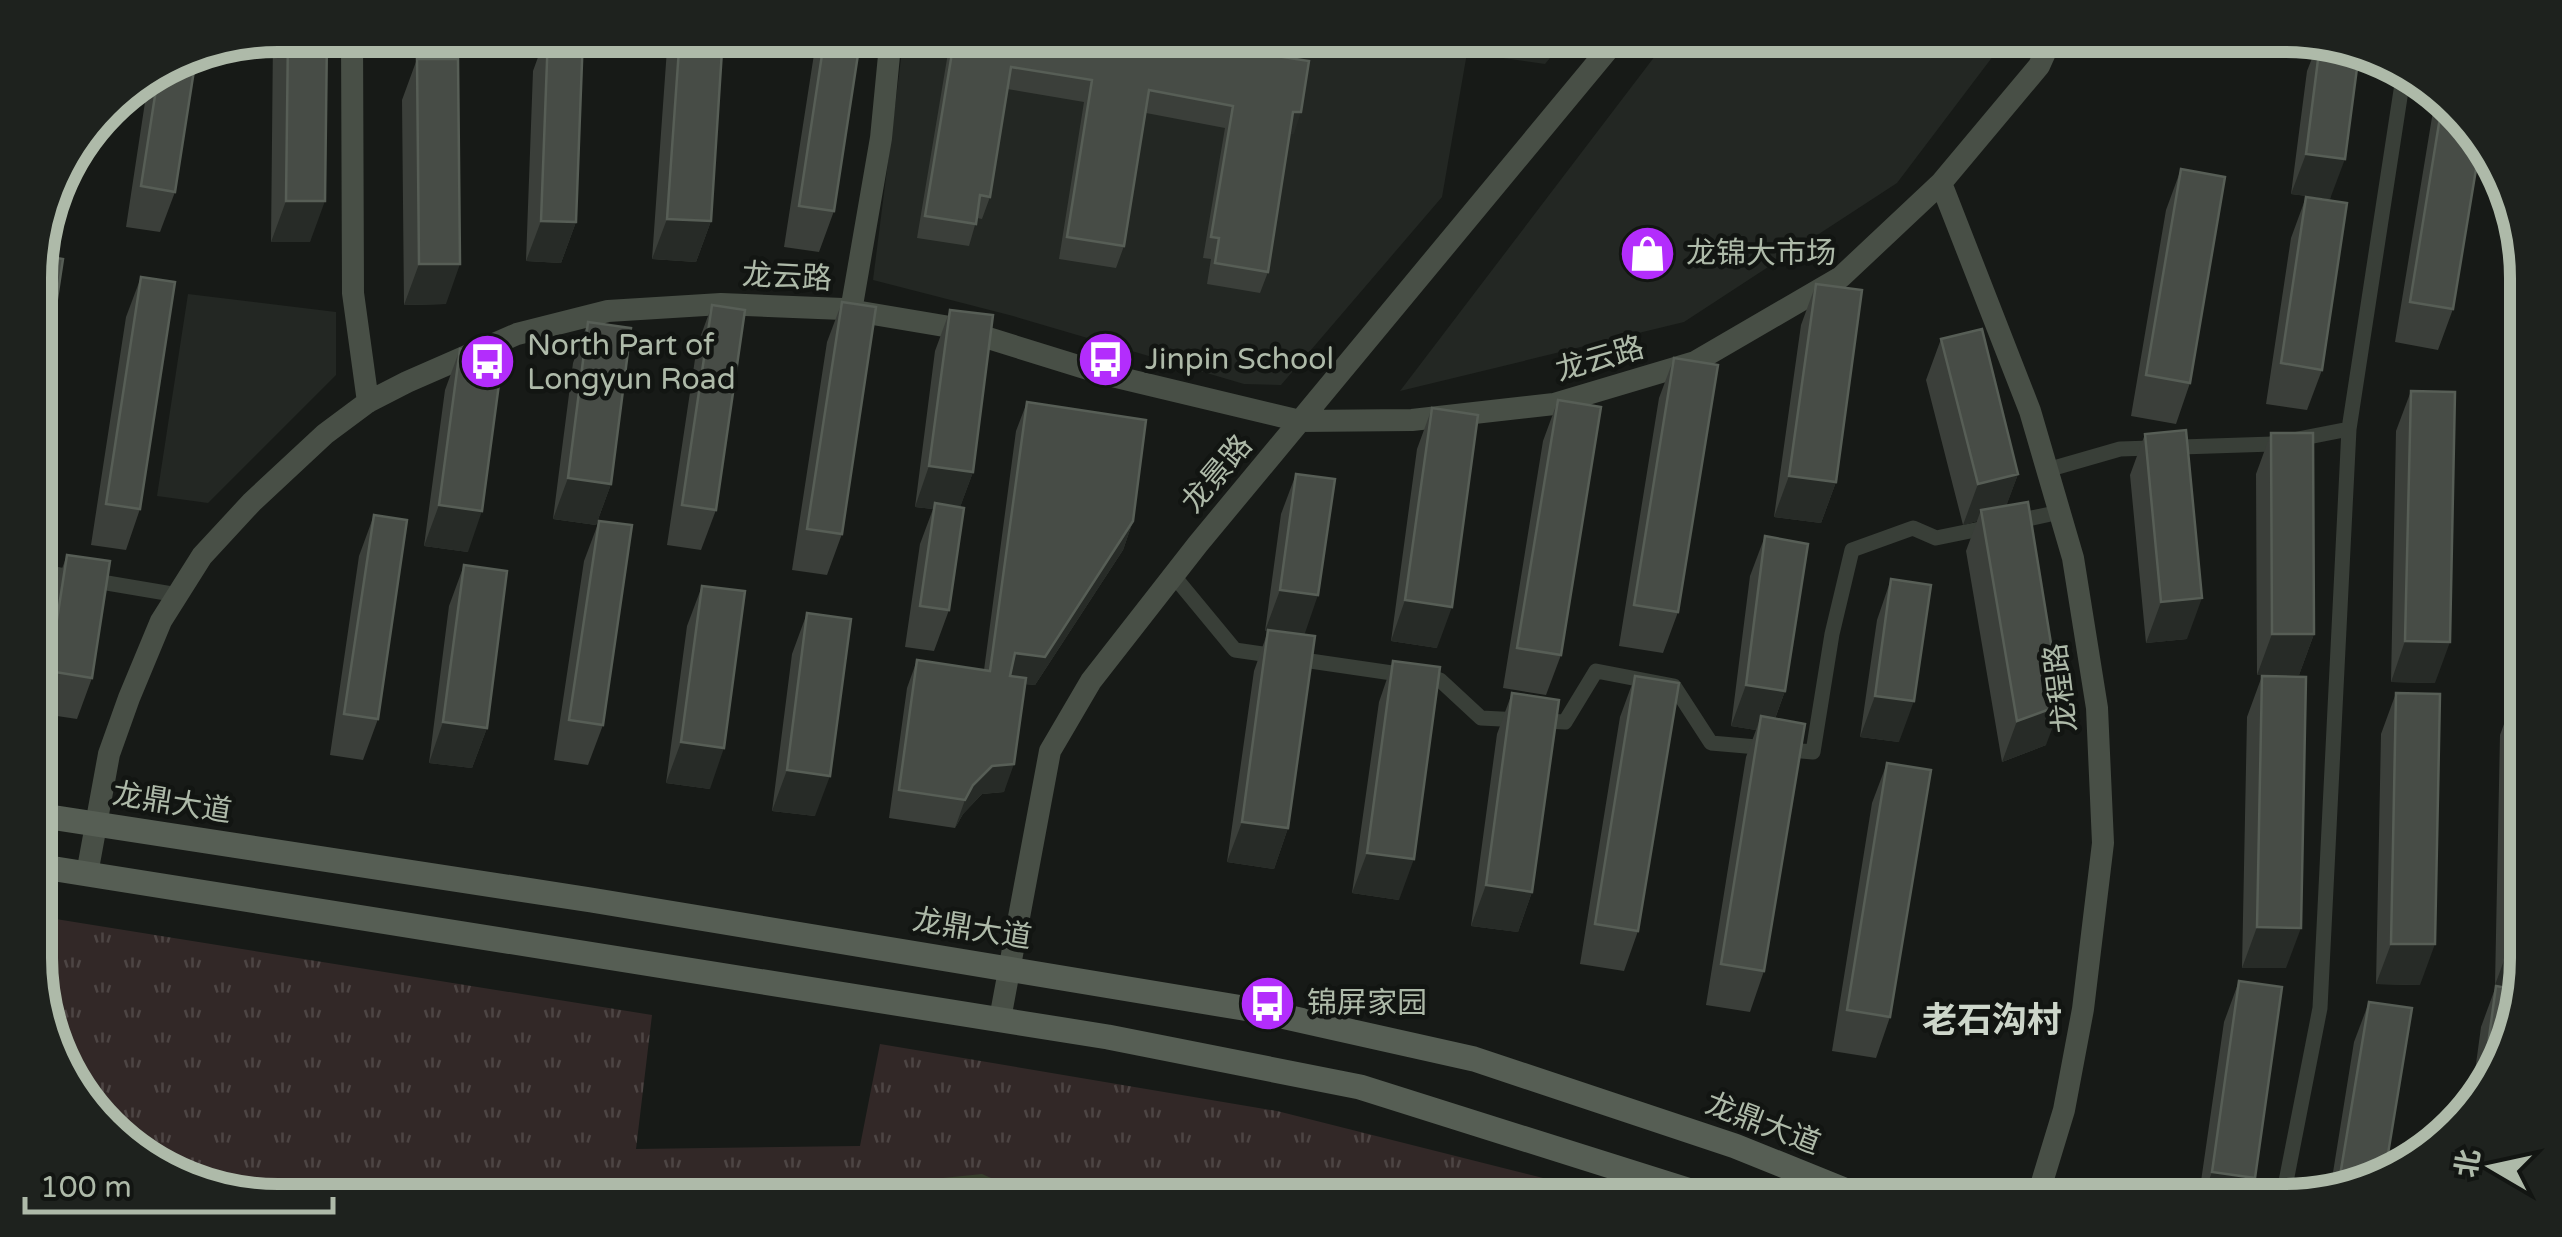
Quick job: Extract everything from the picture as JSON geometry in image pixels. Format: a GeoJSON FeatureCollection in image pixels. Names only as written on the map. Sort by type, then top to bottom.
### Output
{"type":"FeatureCollection","features":[{"type":"Feature","properties":{"kind":"main road","name":"龙鼎大道"},"geometry":{"type":"LineString","coordinates":[[52,817],[1255,1010],[1474,1060],[1735,1146],[1829,1184]]}},
{"type":"Feature","properties":{"kind":"main road"},"geometry":{"type":"LineString","coordinates":[[52,868],[1000,1019],[1360,1086],[1668,1184]]}},
{"type":"Feature","properties":{"kind":"street","name":"龙景路"},"geometry":{"type":"LineString","coordinates":[[1000,1019],[1050,751],[1091,681],[1173,576],[1606,52]]}},
{"type":"Feature","properties":{"kind":"street","name":"龙云路"},"geometry":{"type":"LineString","coordinates":[[87,874],[109,754],[128,698],[161,621],[202,556],[252,502],[325,434],[368,402],[517,334],[608,311],[721,304],[851,311],[956,328],[1104,374],[1300,421],[1412,420],[1554,404],[1694,362],[1841,277],[1941,183],[2039,66],[2045,52]]}},
{"type":"Feature","properties":{"kind":"street"},"geometry":{"type":"LineString","coordinates":[[352,53],[352,293],[368,402]]}},
{"type":"Feature","properties":{"kind":"street"},"geometry":{"type":"LineString","coordinates":[[851,311],[881,138],[888,53]]}},
{"type":"Feature","properties":{"kind":"street"},"geometry":{"type":"LineString","coordinates":[[2286,1184],[2320,1008],[2349,428],[2402,87]]}},
{"type":"Feature","properties":{"kind":"street","name":"龙程路"},"geometry":{"type":"LineString","coordinates":[[1941,183],[2030,411],[2060,512],[2073,558],[2096,708],[2102,843],[2083,1008],[2064,1110],[2041,1184]]}},
{"type":"Feature","properties":{"kind":"street"},"geometry":{"type":"LineString","coordinates":[[2047,470],[2120,448],[2273,444],[2349,428]]}},
{"type":"Feature","properties":{"kind":"street"},"geometry":{"type":"LineString","coordinates":[[1173,576],[1235,650],[1440,680],[1481,718],[1565,722],[1596,671],[1674,686],[1711,743],[1813,752],[1832,634],[1852,550],[1913,528],[1936,538],[2060,512]]}},
{"type":"Feature","properties":{"kind":"street"},"geometry":{"type":"LineString","coordinates":[[53,574],[178,596]]}},
{"type":"Feature","properties":{"kind":"shaded area"},"geometry":{"type":"Polygon","coordinates":[[[1555,52],[1545,64],[1467,53],[1442,197],[1281,385],[1244,384],[1013,316],[873,280],[902,53],[1555,52]]]}},
{"type":"Feature","properties":{"kind":"shaded area","name":"龙锦大市场"},"geometry":{"type":"Polygon","coordinates":[[[1658,52],[1996,52],[1897,183],[1684,322],[1400,391],[1658,52]]]}},
{"type":"Feature","properties":{"kind":"shaded area"},"geometry":{"type":"Polygon","coordinates":[[[188,294],[336,312],[336,375],[208,503],[157,496],[188,294]]]}},
{"type":"Feature","properties":{"kind":"shaded area"},"geometry":{"type":"Polygon","coordinates":[[[982,1174],[1005,1184],[884,1184],[982,1174]]]}},
{"type":"Feature","properties":{"kind":"green space"},"geometry":{"type":"Polygon","coordinates":[[[52,918],[652,1015],[636,1149],[860,1146],[880,1044],[1277,1111],[1567,1184],[249,1183],[220,1177],[166,1154],[141,1138],[99,1096],[70,1045],[60,1017],[54,988],[52,918]]]}},
{"type":"Feature","properties":{"kind":"building"},"geometry":{"type":"Polygon","coordinates":[[[288,53],[327,53],[325,201],[286,201],[288,53]]]}},
{"type":"Feature","properties":{"kind":"building"},"geometry":{"type":"Polygon","coordinates":[[[547,53],[582,53],[576,222],[541,221],[547,53]]]}},
{"type":"Feature","properties":{"kind":"building"},"geometry":{"type":"Polygon","coordinates":[[[679,53],[722,53],[711,221],[667,219],[679,53]]]}},
{"type":"Feature","properties":{"kind":"building"},"geometry":{"type":"Polygon","coordinates":[[[822,53],[858,53],[834,211],[799,206],[822,53]]]}},
{"type":"Feature","properties":{"kind":"building"},"geometry":{"type":"Polygon","coordinates":[[[952,53],[1254,53],[1309,61],[1301,112],[1293,112],[1268,272],[1215,263],[1219,238],[1211,237],[1233,106],[1149,90],[1124,246],[1067,237],[1092,80],[1011,67],[990,197],[980,195],[976,224],[925,216],[952,53]]]}},
{"type":"Feature","properties":{"kind":"building"},"geometry":{"type":"Polygon","coordinates":[[[2319,55],[2357,65],[2345,159],[2306,154],[2319,55]]]}},
{"type":"Feature","properties":{"kind":"building"},"geometry":{"type":"Polygon","coordinates":[[[417,59],[458,59],[460,264],[419,264],[417,59]]]}},
{"type":"Feature","properties":{"kind":"building"},"geometry":{"type":"Polygon","coordinates":[[[194,70],[175,192],[141,186],[156,89],[194,70]]]}},
{"type":"Feature","properties":{"kind":"building"},"geometry":{"type":"Polygon","coordinates":[[[2440,116],[2477,163],[2453,309],[2410,302],[2440,116]]]}},
{"type":"Feature","properties":{"kind":"building"},"geometry":{"type":"Polygon","coordinates":[[[2181,169],[2225,177],[2190,383],[2146,375],[2181,169]]]}},
{"type":"Feature","properties":{"kind":"building"},"geometry":{"type":"Polygon","coordinates":[[[2306,197],[2347,203],[2322,370],[2281,363],[2306,197]]]}},
{"type":"Feature","properties":{"kind":"building"},"geometry":{"type":"Polygon","coordinates":[[[53,257],[63,259],[53,326],[53,257]]]}},
{"type":"Feature","properties":{"kind":"building"},"geometry":{"type":"Polygon","coordinates":[[[141,277],[175,282],[140,509],[106,504],[141,277]]]}},
{"type":"Feature","properties":{"kind":"building"},"geometry":{"type":"Polygon","coordinates":[[[1816,284],[1862,290],[1836,482],[1789,476],[1816,284]]]}},
{"type":"Feature","properties":{"kind":"building"},"geometry":{"type":"Polygon","coordinates":[[[842,302],[876,307],[842,534],[807,529],[842,302]]]}},
{"type":"Feature","properties":{"kind":"building"},"geometry":{"type":"Polygon","coordinates":[[[712,305],[745,310],[716,510],[682,505],[712,305]]]}},
{"type":"Feature","properties":{"kind":"building"},"geometry":{"type":"Polygon","coordinates":[[[950,310],[993,315],[973,472],[929,466],[950,310]]]}},
{"type":"Feature","properties":{"kind":"building"},"geometry":{"type":"Polygon","coordinates":[[[588,322],[631,328],[611,484],[568,478],[588,322]]]}},
{"type":"Feature","properties":{"kind":"building"},"geometry":{"type":"Polygon","coordinates":[[[1982,329],[2018,474],[1978,484],[1941,339],[1982,329]]]}},
{"type":"Feature","properties":{"kind":"building"},"geometry":{"type":"Polygon","coordinates":[[[460,349],[503,354],[482,511],[439,505],[460,349]]]}},
{"type":"Feature","properties":{"kind":"building"},"geometry":{"type":"Polygon","coordinates":[[[1674,358],[1718,365],[1678,612],[1634,605],[1674,358]]]}},
{"type":"Feature","properties":{"kind":"building"},"geometry":{"type":"Polygon","coordinates":[[[2411,391],[2455,392],[2450,642],[2405,641],[2411,391]]]}},
{"type":"Feature","properties":{"kind":"building"},"geometry":{"type":"Polygon","coordinates":[[[1558,400],[1601,407],[1561,655],[1517,648],[1558,400]]]}},
{"type":"Feature","properties":{"kind":"building"},"geometry":{"type":"Polygon","coordinates":[[[1027,402],[1146,420],[1133,521],[1045,657],[1015,653],[1010,676],[1026,678],[1014,764],[992,766],[973,785],[965,800],[899,790],[917,660],[990,671],[1027,402]]]}},
{"type":"Feature","properties":{"kind":"building"},"geometry":{"type":"Polygon","coordinates":[[[1432,408],[1478,415],[1452,607],[1405,600],[1432,408]]]}},
{"type":"Feature","properties":{"kind":"building"},"geometry":{"type":"Polygon","coordinates":[[[2186,430],[2202,598],[2161,602],[2145,434],[2186,430]]]}},
{"type":"Feature","properties":{"kind":"building"},"geometry":{"type":"Polygon","coordinates":[[[2271,433],[2313,433],[2314,634],[2272,634],[2271,433]]]}},
{"type":"Feature","properties":{"kind":"building"},"geometry":{"type":"Polygon","coordinates":[[[1296,474],[1335,479],[1318,595],[1280,590],[1296,474]]]}},
{"type":"Feature","properties":{"kind":"building"},"geometry":{"type":"Polygon","coordinates":[[[2028,502],[2061,705],[2017,721],[1981,510],[2028,502]]]}},
{"type":"Feature","properties":{"kind":"building"},"geometry":{"type":"Polygon","coordinates":[[[935,503],[964,508],[949,610],[920,606],[935,503]]]}},
{"type":"Feature","properties":{"kind":"building"},"geometry":{"type":"Polygon","coordinates":[[[374,515],[407,520],[378,719],[344,714],[374,515]]]}},
{"type":"Feature","properties":{"kind":"building"},"geometry":{"type":"Polygon","coordinates":[[[599,521],[632,525],[603,725],[569,720],[599,521]]]}},
{"type":"Feature","properties":{"kind":"building"},"geometry":{"type":"Polygon","coordinates":[[[1765,536],[1808,544],[1785,691],[1746,685],[1765,536]]]}},
{"type":"Feature","properties":{"kind":"building"},"geometry":{"type":"Polygon","coordinates":[[[67,555],[110,561],[92,678],[52,672],[67,555]]]}},
{"type":"Feature","properties":{"kind":"building"},"geometry":{"type":"Polygon","coordinates":[[[464,565],[507,571],[487,728],[443,722],[464,565]]]}},
{"type":"Feature","properties":{"kind":"building"},"geometry":{"type":"Polygon","coordinates":[[[1891,579],[1931,585],[1914,701],[1875,696],[1891,579]]]}},
{"type":"Feature","properties":{"kind":"building"},"geometry":{"type":"Polygon","coordinates":[[[702,586],[745,591],[724,748],[681,742],[702,586]]]}},
{"type":"Feature","properties":{"kind":"building"},"geometry":{"type":"Polygon","coordinates":[[[807,613],[851,619],[830,776],[787,770],[807,613]]]}},
{"type":"Feature","properties":{"kind":"building"},"geometry":{"type":"Polygon","coordinates":[[[1268,630],[1315,636],[1288,828],[1242,822],[1268,630]]]}},
{"type":"Feature","properties":{"kind":"building"},"geometry":{"type":"Polygon","coordinates":[[[1393,661],[1440,667],[1414,859],[1367,853],[1393,661]]]}},
{"type":"Feature","properties":{"kind":"building"},"geometry":{"type":"Polygon","coordinates":[[[1635,676],[1679,683],[1638,931],[1595,924],[1635,676]]]}},
{"type":"Feature","properties":{"kind":"building"},"geometry":{"type":"Polygon","coordinates":[[[2262,676],[2306,677],[2301,928],[2257,927],[2262,676]]]}},
{"type":"Feature","properties":{"kind":"building"},"geometry":{"type":"Polygon","coordinates":[[[1512,693],[1559,700],[1532,892],[1486,885],[1512,693]]]}},
{"type":"Feature","properties":{"kind":"building"},"geometry":{"type":"Polygon","coordinates":[[[2396,693],[2440,694],[2435,944],[2391,944],[2396,693]]]}},
{"type":"Feature","properties":{"kind":"building"},"geometry":{"type":"Polygon","coordinates":[[[1761,716],[1805,724],[1764,971],[1721,964],[1761,716]]]}},
{"type":"Feature","properties":{"kind":"building"},"geometry":{"type":"Polygon","coordinates":[[[1887,763],[1931,770],[1890,1017],[1847,1010],[1887,763]]]}},
{"type":"Feature","properties":{"kind":"building"},"geometry":{"type":"Polygon","coordinates":[[[2239,981],[2282,987],[2255,1178],[2212,1172],[2239,981]]]}},
{"type":"Feature","properties":{"kind":"building"},"geometry":{"type":"Polygon","coordinates":[[[2496,986],[2508,988],[2502,1017],[2486,1056],[2496,986]]]}},
{"type":"Feature","properties":{"kind":"building"},"geometry":{"type":"Polygon","coordinates":[[[2369,1002],[2412,1008],[2387,1158],[2340,1177],[2369,1002]]]}},
{"type":"Feature","properties":{"kind":"place","name":"龙锦大市场"},"geometry":{"type":"Point","coordinates":[1647,253]}},
{"type":"Feature","properties":{"kind":"place","name":"Jinpin School"},"geometry":{"type":"Point","coordinates":[1106,359]}},
{"type":"Feature","properties":{"kind":"place","name":"North Part of Longyun Road"},"geometry":{"type":"Point","coordinates":[488,362]}},
{"type":"Feature","properties":{"kind":"place","name":"锦屏家园"},"geometry":{"type":"Point","coordinates":[1268,1003]}},
{"type":"Feature","properties":{"kind":"district","name":"老石沟村"},"geometry":{"type":"Point","coordinates":[1992,1021]}}]}
